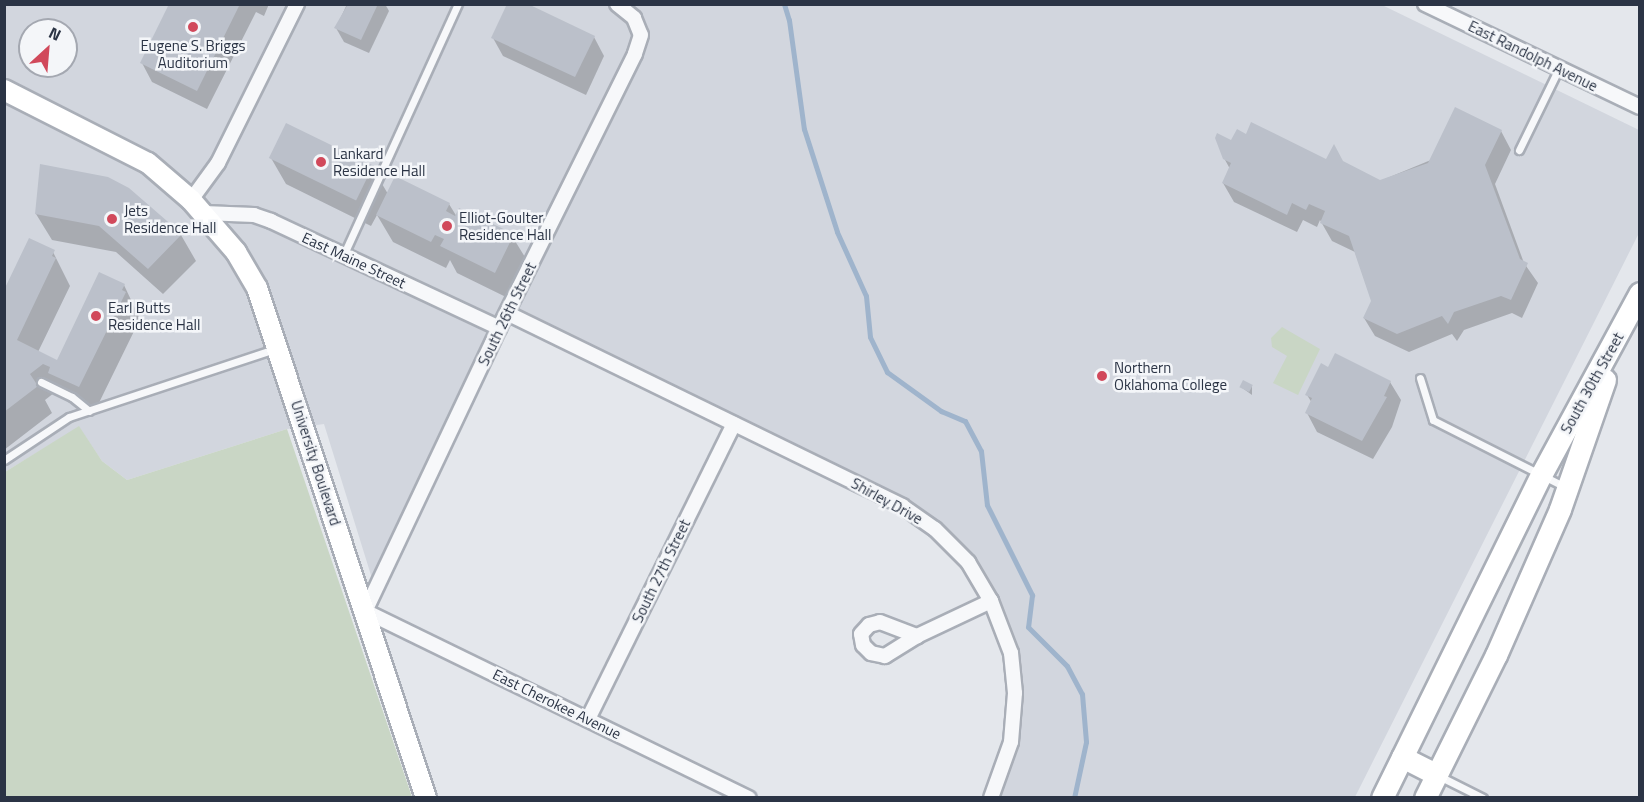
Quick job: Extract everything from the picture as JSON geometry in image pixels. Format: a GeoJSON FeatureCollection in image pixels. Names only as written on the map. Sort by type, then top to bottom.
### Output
{"type":"FeatureCollection","features":[{"type":"Feature","properties":{"kind":"main road"},"geometry":{"type":"LineString","coordinates":[[1623,327],[1640,293]]}},
{"type":"Feature","properties":{"kind":"main road","name":"South 30th Street"},"geometry":{"type":"LineString","coordinates":[[1382,798],[1541,474],[1623,327]]}},
{"type":"Feature","properties":{"kind":"main road","name":"South 30th Street"},"geometry":{"type":"LineString","coordinates":[[1425,798],[1496,655],[1567,488],[1623,327]]}},
{"type":"Feature","properties":{"kind":"main road"},"geometry":{"type":"LineString","coordinates":[[1402,757],[1437,775]]}},
{"type":"Feature","properties":{"kind":"street"},"geometry":{"type":"LineString","coordinates":[[198,206],[297,4]]}},
{"type":"Feature","properties":{"kind":"street","name":"South 26th Street"},"geometry":{"type":"LineString","coordinates":[[365,611],[499,328],[635,54],[641,35],[634,18],[617,4]]}},
{"type":"Feature","properties":{"kind":"street","name":"East Randolph Avenue"},"geometry":{"type":"LineString","coordinates":[[1425,4],[1640,107]]}},
{"type":"Feature","properties":{"kind":"street","name":"University Boulevard"},"geometry":{"type":"LineString","coordinates":[[4,90],[148,163],[198,206],[236,252],[258,288],[426,798]]}},
{"type":"Feature","properties":{"kind":"street","name":"East Maine Street"},"geometry":{"type":"LineString","coordinates":[[198,206],[254,215],[499,328]]}},
{"type":"Feature","properties":{"kind":"street"},"geometry":{"type":"LineString","coordinates":[[507,313],[734,424]]}},
{"type":"Feature","properties":{"kind":"street","name":"Shirley Drive"},"geometry":{"type":"LineString","coordinates":[[734,424],[902,506],[936,529],[968,562],[991,601],[1011,653],[1014,693],[1011,742],[991,798]]}},
{"type":"Feature","properties":{"kind":"street","name":"South 27th Street"},"geometry":{"type":"LineString","coordinates":[[588,718],[734,424]]}},
{"type":"Feature","properties":{"kind":"street"},"geometry":{"type":"LineString","coordinates":[[917,636],[991,601]]}},
{"type":"Feature","properties":{"kind":"street","name":"East Cherokee Avenue"},"geometry":{"type":"LineString","coordinates":[[365,611],[749,798]]}},
{"type":"Feature","properties":{"kind":"lane"},"geometry":{"type":"LineString","coordinates":[[343,256],[459,4]]}},
{"type":"Feature","properties":{"kind":"lane"},"geometry":{"type":"LineString","coordinates":[[1519,150],[1559,68]]}},
{"type":"Feature","properties":{"kind":"lane"},"geometry":{"type":"LineString","coordinates":[[4,460],[69,417],[277,348]]}},
{"type":"Feature","properties":{"kind":"lane"},"geometry":{"type":"LineString","coordinates":[[1420,378],[1432,420],[1567,488]]}},
{"type":"Feature","properties":{"kind":"lane"},"geometry":{"type":"LineString","coordinates":[[41,382],[72,397],[89,411]]}},
{"type":"Feature","properties":{"kind":"lane"},"geometry":{"type":"LineString","coordinates":[[1437,775],[1483,798]]}},
{"type":"Feature","properties":{"kind":"shaded area","name":"Northern Oklahoma College"},"geometry":{"type":"Polygon","coordinates":[[[5,5],[1382,5],[1639,130],[1639,233],[1355,797],[991,797],[1000,779],[1015,693],[991,601],[936,529],[507,313],[379,601],[324,424],[287,429],[127,480],[102,461],[79,427],[5,472],[5,5]]]}},
{"type":"Feature","properties":{"kind":"green space"},"geometry":{"type":"Polygon","coordinates":[[[1282,327],[1320,349],[1298,395],[1273,383],[1287,356],[1272,347],[1271,338],[1282,327]]]}},
{"type":"Feature","properties":{"kind":"green space"},"geometry":{"type":"Polygon","coordinates":[[[79,426],[102,461],[127,480],[287,429],[412,797],[5,797],[5,472],[79,426]]]}},
{"type":"Feature","properties":{"kind":"building","name":"Eugene S. Briggs Auditorium"},"geometry":{"type":"Polygon","coordinates":[[[169,4],[240,4],[197,91],[140,63],[169,4]]]}},
{"type":"Feature","properties":{"kind":"building"},"geometry":{"type":"Polygon","coordinates":[[[348,4],[378,4],[361,40],[334,28],[348,4]]]}},
{"type":"Feature","properties":{"kind":"building"},"geometry":{"type":"Polygon","coordinates":[[[507,4],[528,4],[595,36],[575,77],[491,38],[507,4]]]}},
{"type":"Feature","properties":{"kind":"building"},"geometry":{"type":"Polygon","coordinates":[[[1455,107],[1502,130],[1485,165],[1520,259],[1528,263],[1511,300],[1501,296],[1454,312],[1448,324],[1442,316],[1397,334],[1363,318],[1371,301],[1349,236],[1320,223],[1325,211],[1309,204],[1306,210],[1292,203],[1287,215],[1222,183],[1231,163],[1223,159],[1215,138],[1217,133],[1231,140],[1237,129],[1246,134],[1251,122],[1326,159],[1334,144],[1343,161],[1380,180],[1428,163],[1455,107]]]}},
{"type":"Feature","properties":{"kind":"building","name":"Lankard Residence Hall"},"geometry":{"type":"Polygon","coordinates":[[[286,123],[373,166],[356,201],[269,158],[286,123]]]}},
{"type":"Feature","properties":{"kind":"building","name":"Jets Residence Hall"},"geometry":{"type":"Polygon","coordinates":[[[40,164],[108,177],[129,188],[182,234],[148,269],[99,226],[35,214],[40,164]]]}},
{"type":"Feature","properties":{"kind":"building","name":"Elliot-Goulter Residence Hall"},"geometry":{"type":"Polygon","coordinates":[[[395,176],[450,203],[446,211],[455,216],[459,208],[514,234],[495,273],[440,246],[444,239],[435,235],[431,242],[376,215],[395,176]]]}},
{"type":"Feature","properties":{"kind":"building","name":"Earl Butts Residence Hall"},"geometry":{"type":"Polygon","coordinates":[[[29,238],[55,250],[52,256],[56,258],[17,340],[57,360],[99,272],[125,284],[122,290],[126,292],[79,387],[48,373],[50,367],[43,364],[30,374],[38,386],[4,412],[4,290],[29,238]]]}},
{"type":"Feature","properties":{"kind":"building"},"geometry":{"type":"Polygon","coordinates":[[[1335,353],[1391,381],[1384,396],[1387,397],[1362,441],[1305,413],[1312,398],[1305,395],[1321,363],[1328,367],[1335,353]]]}},
{"type":"Feature","properties":{"kind":"building"},"geometry":{"type":"Polygon","coordinates":[[[1243,380],[1253,385],[1249,392],[1239,387],[1243,380]]]}},
{"type":"Feature","properties":{"kind":"waterway"},"geometry":{"type":"LineString","coordinates":[[784,4],[789,20],[804,129],[837,232],[866,296],[870,337],[887,372],[941,411],[965,421],[981,451],[987,505],[1032,595],[1028,627],[1067,666],[1082,694],[1086,742],[1074,798]]}},
{"type":"Feature","properties":{"kind":"place","name":"Eugene S. Briggs Auditorium"},"geometry":{"type":"Point","coordinates":[193,27]}},
{"type":"Feature","properties":{"kind":"place","name":"Lankard Residence Hall"},"geometry":{"type":"Point","coordinates":[321,162]}},
{"type":"Feature","properties":{"kind":"place","name":"Jets Residence Hall"},"geometry":{"type":"Point","coordinates":[112,219]}},
{"type":"Feature","properties":{"kind":"place","name":"Elliot-Goulter Residence Hall"},"geometry":{"type":"Point","coordinates":[447,226]}},
{"type":"Feature","properties":{"kind":"place","name":"Earl Butts Residence Hall"},"geometry":{"type":"Point","coordinates":[96,316]}},
{"type":"Feature","properties":{"kind":"place","name":"Northern Oklahoma College"},"geometry":{"type":"Point","coordinates":[1102,376]}}]}
